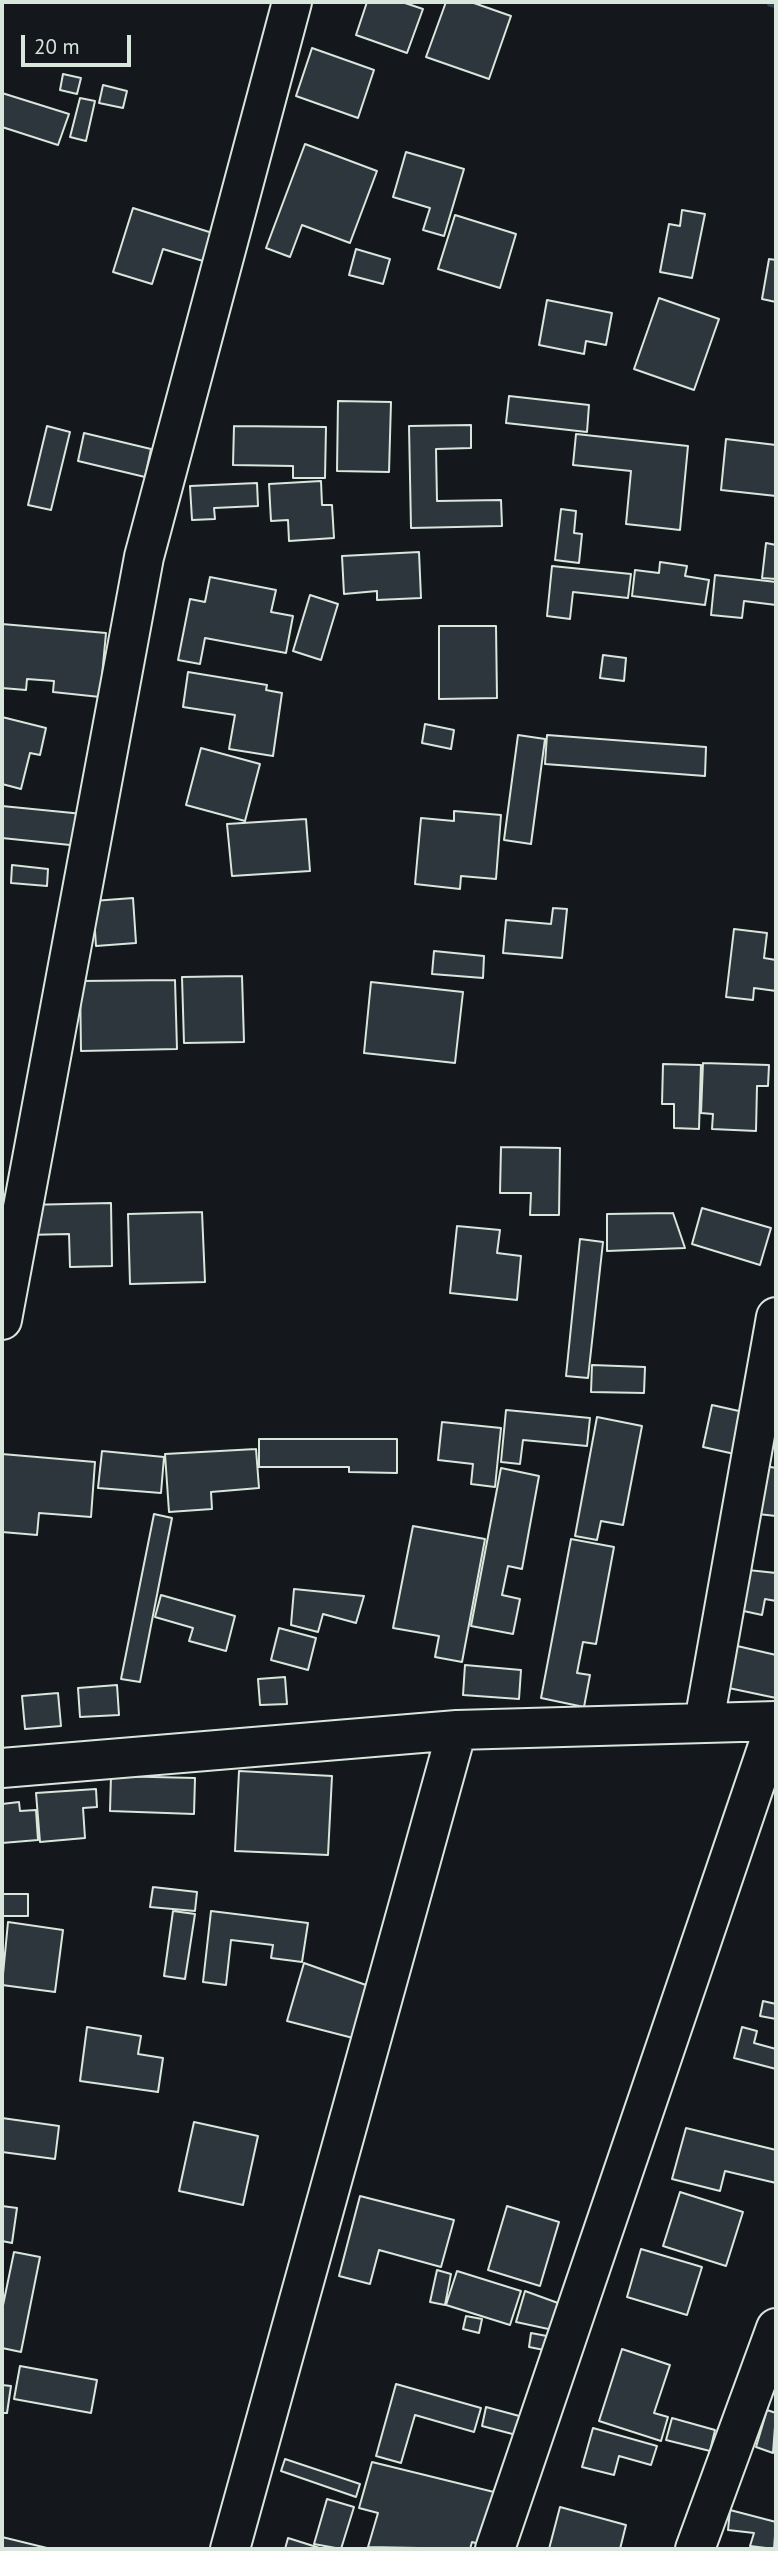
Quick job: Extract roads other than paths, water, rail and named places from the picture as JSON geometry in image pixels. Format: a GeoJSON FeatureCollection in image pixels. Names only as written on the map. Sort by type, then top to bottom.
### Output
{"type":"FeatureCollection","features":[{"type":"Feature","properties":{"kind":"street"},"geometry":{"type":"LineString","coordinates":[[2,1320],[145,557],[292,2]]}},
{"type":"Feature","properties":{"kind":"street"},"geometry":{"type":"LineString","coordinates":[[704,1722],[776,1317]]}},
{"type":"Feature","properties":{"kind":"street"},"geometry":{"type":"LineString","coordinates":[[2,1768],[457,1730],[776,1722],[495,2549]]}},
{"type":"Feature","properties":{"kind":"street"},"geometry":{"type":"LineString","coordinates":[[230,2549],[457,1730]]}},
{"type":"Feature","properties":{"kind":"street"},"geometry":{"type":"LineString","coordinates":[[695,2549],[766,2390],[776,2328]]}},
{"type":"Feature","properties":{"kind":"waterway"},"geometry":{"type":"LineString","coordinates":[[771,2],[776,3]]}}]}
